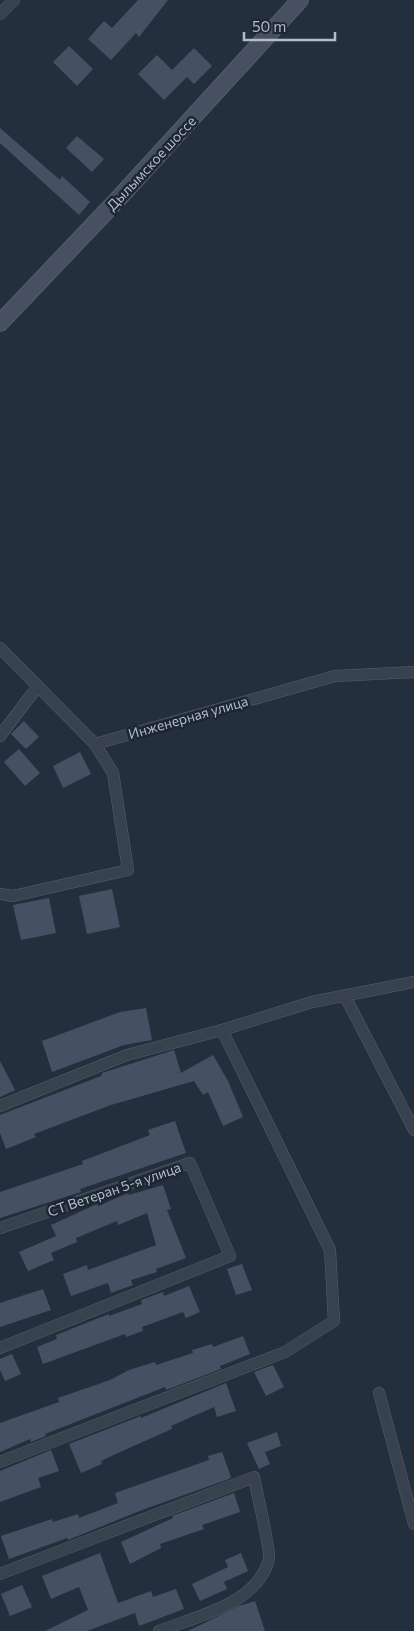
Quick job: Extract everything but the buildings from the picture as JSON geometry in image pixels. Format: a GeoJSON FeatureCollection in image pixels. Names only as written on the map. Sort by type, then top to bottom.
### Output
{"type":"FeatureCollection","features":[{"type":"Feature","properties":{"kind":"main road","name":"Дылымское шоссе"},"geometry":{"type":"LineString","coordinates":[[0,323],[118,199],[300,0]]}},
{"type":"Feature","properties":{"kind":"street"},"geometry":{"type":"LineString","coordinates":[[0,14],[14,0]]}},
{"type":"Feature","properties":{"kind":"street"},"geometry":{"type":"LineString","coordinates":[[0,648],[94,744],[113,773],[128,870],[13,896],[0,894]]}},
{"type":"Feature","properties":{"kind":"street","name":"Инженерная улица"},"geometry":{"type":"LineString","coordinates":[[94,744],[335,676],[414,672]]}},
{"type":"Feature","properties":{"kind":"street"},"geometry":{"type":"LineString","coordinates":[[0,736],[38,686]]}},
{"type":"Feature","properties":{"kind":"street"},"geometry":{"type":"LineString","coordinates":[[0,1106],[127,1055],[222,1030],[312,1002],[414,982]]}},
{"type":"Feature","properties":{"kind":"street"},"geometry":{"type":"LineString","coordinates":[[345,996],[414,1130]]}},
{"type":"Feature","properties":{"kind":"street"},"geometry":{"type":"LineString","coordinates":[[0,1462],[285,1352],[334,1321],[330,1250],[222,1030]]}},
{"type":"Feature","properties":{"kind":"street","name":"СТ Ветеран 5-я улица"},"geometry":{"type":"LineString","coordinates":[[0,1228],[190,1163],[230,1256],[0,1348]]}},
{"type":"Feature","properties":{"kind":"street"},"geometry":{"type":"LineString","coordinates":[[379,1393],[414,1524]]}},
{"type":"Feature","properties":{"kind":"street"},"geometry":{"type":"LineString","coordinates":[[0,1574],[254,1477],[270,1558],[253,1589],[236,1602],[160,1631]]}}]}
